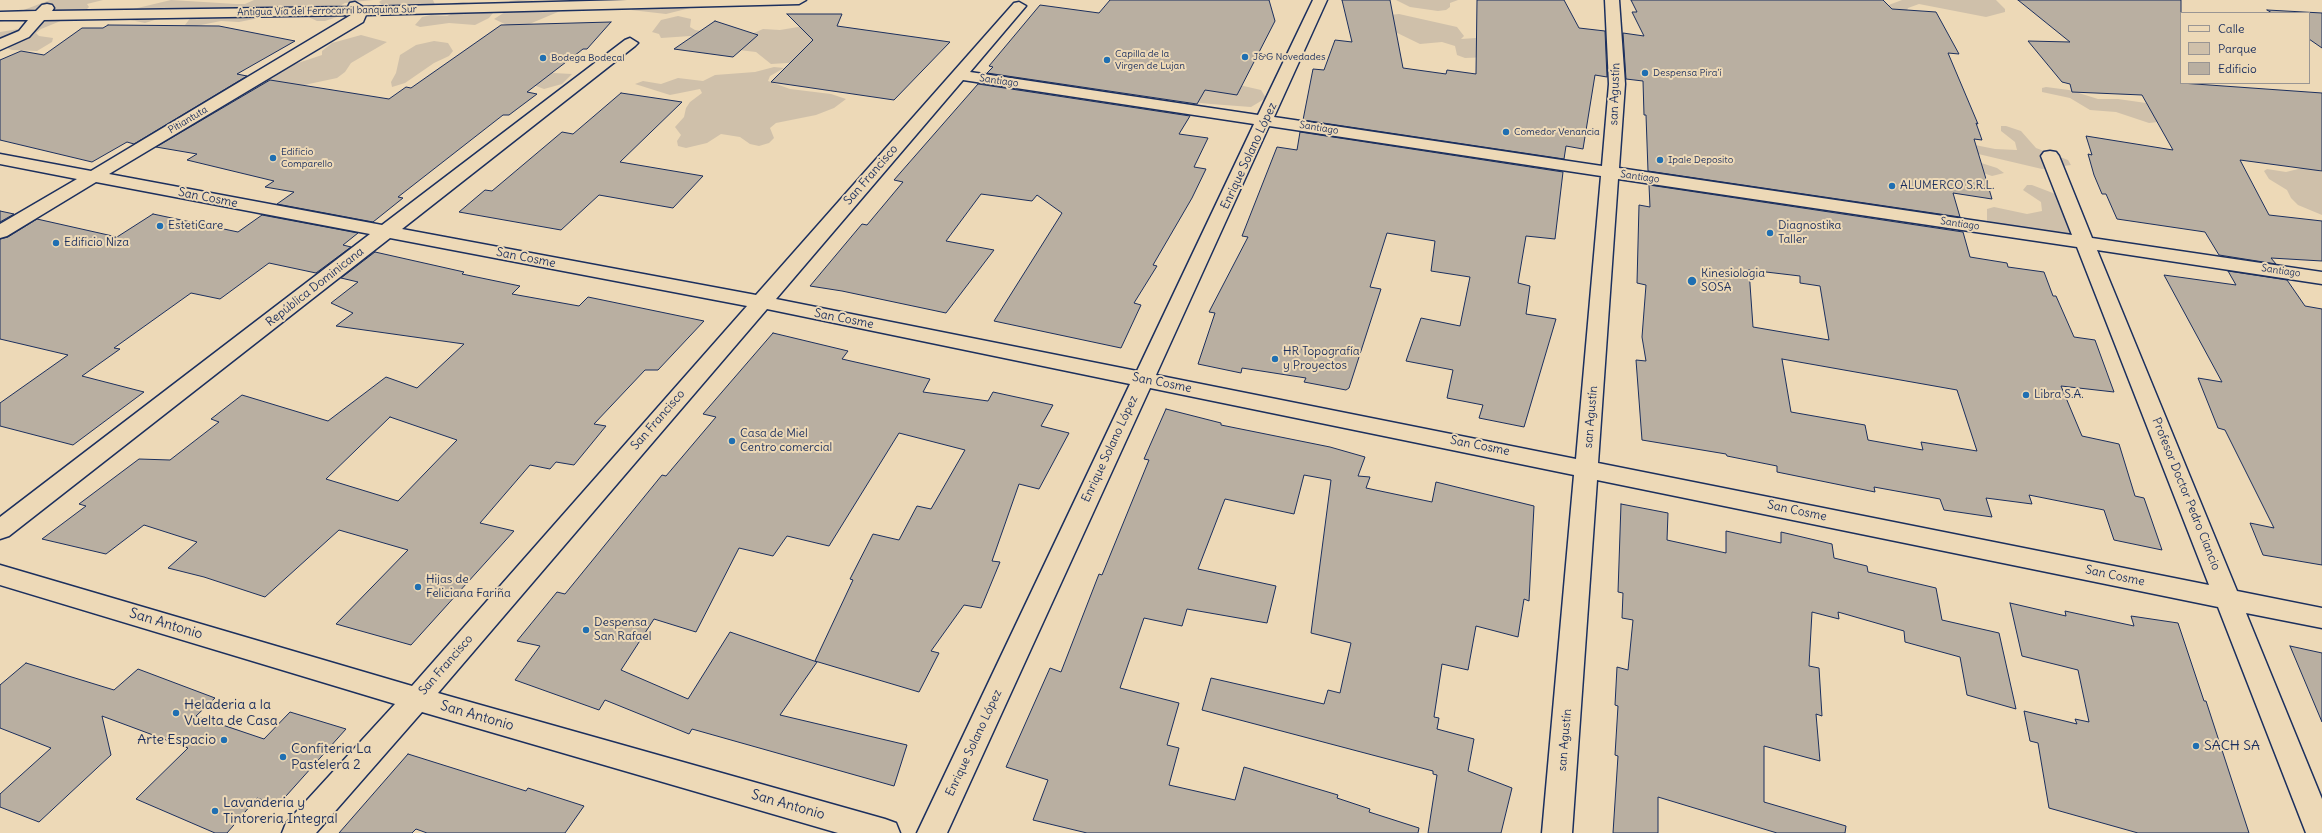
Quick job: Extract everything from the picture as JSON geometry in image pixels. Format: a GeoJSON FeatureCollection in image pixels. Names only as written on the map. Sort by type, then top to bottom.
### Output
{"type":"FeatureCollection","features":[{"type":"Feature","properties":{"kind":"street"},"geometry":{"type":"LineString","coordinates":[[0,7],[45,10],[164,2],[338,0]]}},
{"type":"Feature","properties":{"kind":"street","name":"Antigua Via del Ferrocarril banquina Sur"},"geometry":{"type":"LineString","coordinates":[[0,16],[45,10],[799,0]]}},
{"type":"Feature","properties":{"kind":"street","name":"Enrique Solano López"},"geometry":{"type":"LineString","coordinates":[[932,833],[1143,379],[1266,120],[1320,0]]}},
{"type":"Feature","properties":{"kind":"street","name":"san Agustín"},"geometry":{"type":"LineString","coordinates":[[1557,833],[1617,84],[1612,0]]}},
{"type":"Feature","properties":{"kind":"street","name":"Pitiantuta"},"geometry":{"type":"LineString","coordinates":[[0,232],[358,19],[355,6]]}},
{"type":"Feature","properties":{"kind":"street","name":"San Francisco"},"geometry":{"type":"LineString","coordinates":[[297,833],[417,699],[1019,6]]}},
{"type":"Feature","properties":{"kind":"street"},"geometry":{"type":"LineString","coordinates":[[0,45],[24,34],[45,10]]}},
{"type":"Feature","properties":{"kind":"street","name":"República Dominicana"},"geometry":{"type":"LineString","coordinates":[[0,530],[630,43]]}},
{"type":"Feature","properties":{"kind":"street","name":"Santiago"},"geometry":{"type":"LineString","coordinates":[[958,75],[2322,278]]}},
{"type":"Feature","properties":{"kind":"street","name":"Profesor Doctor Pedro Ciancio"},"geometry":{"type":"LineString","coordinates":[[2050,156],[2321,833]]}},
{"type":"Feature","properties":{"kind":"street","name":"San Cosme"},"geometry":{"type":"LineString","coordinates":[[0,158],[761,302],[2322,618]]}},
{"type":"Feature","properties":{"kind":"street","name":"San Antonio"},"geometry":{"type":"LineString","coordinates":[[0,575],[417,699],[885,833]]}},
{"type":"Feature","properties":{"kind":"green space"},"geometry":{"type":"Polygon","coordinates":[[[50,0],[103,0],[87,4],[89,7],[85,11],[41,29],[36,33],[39,36],[53,38],[52,42],[37,51],[12,50],[0,45],[0,32],[19,29],[33,21],[24,17],[0,22],[0,15],[21,11],[50,0]]]}},
{"type":"Feature","properties":{"kind":"green space"},"geometry":{"type":"Polygon","coordinates":[[[171,0],[245,4],[254,0],[373,0],[345,3],[338,7],[347,11],[343,15],[325,21],[317,21],[302,14],[293,17],[269,16],[239,22],[221,21],[191,27],[185,25],[191,17],[164,17],[145,23],[121,18],[125,11],[171,0]]]}},
{"type":"Feature","properties":{"kind":"green space"},"geometry":{"type":"Polygon","coordinates":[[[382,0],[433,0],[436,7],[385,8],[379,2],[382,0]]]}},
{"type":"Feature","properties":{"kind":"green space"},"geometry":{"type":"Polygon","coordinates":[[[632,0],[565,9],[527,25],[509,26],[494,19],[505,12],[508,8],[506,5],[510,1],[563,2],[632,0]]]}},
{"type":"Feature","properties":{"kind":"green space"},"geometry":{"type":"Polygon","coordinates":[[[1396,0],[1458,0],[1450,3],[1450,7],[1446,10],[1438,11],[1410,7],[1396,0]]]}},
{"type":"Feature","properties":{"kind":"green space"},"geometry":{"type":"Polygon","coordinates":[[[1902,0],[1996,0],[2005,9],[2005,12],[1986,17],[1919,4],[1908,8],[1906,13],[1844,8],[1886,6],[1902,0]]]}},
{"type":"Feature","properties":{"kind":"green space"},"geometry":{"type":"Polygon","coordinates":[[[463,2],[493,7],[496,9],[489,18],[475,25],[449,23],[420,27],[415,25],[422,17],[431,15],[447,16],[453,13],[450,7],[453,3],[463,2]]]}},
{"type":"Feature","properties":{"kind":"green space"},"geometry":{"type":"Polygon","coordinates":[[[639,3],[702,5],[666,14],[631,10],[639,3]]]}},
{"type":"Feature","properties":{"kind":"green space"},"geometry":{"type":"Polygon","coordinates":[[[1399,14],[1457,27],[1464,36],[1461,39],[1476,38],[1483,41],[1491,57],[1465,58],[1457,55],[1455,46],[1442,42],[1420,44],[1387,28],[1390,15],[1399,14]]]}},
{"type":"Feature","properties":{"kind":"green space"},"geometry":{"type":"Polygon","coordinates":[[[678,16],[691,19],[690,27],[695,30],[720,34],[661,38],[659,34],[652,32],[661,20],[678,16]]]}},
{"type":"Feature","properties":{"kind":"green space"},"geometry":{"type":"Polygon","coordinates":[[[804,26],[829,31],[804,62],[771,64],[756,52],[739,50],[745,37],[763,29],[780,30],[804,26]]]}},
{"type":"Feature","properties":{"kind":"green space"},"geometry":{"type":"Polygon","coordinates":[[[361,35],[387,42],[351,63],[345,72],[337,78],[271,92],[252,93],[244,91],[258,75],[279,73],[295,64],[322,55],[322,51],[332,43],[361,35]]]}},
{"type":"Feature","properties":{"kind":"green space"},"geometry":{"type":"Polygon","coordinates":[[[434,41],[448,43],[453,51],[449,56],[434,63],[405,83],[392,87],[391,82],[396,73],[400,55],[416,45],[434,41]]]}},
{"type":"Feature","properties":{"kind":"green space"},"geometry":{"type":"Polygon","coordinates":[[[774,67],[784,68],[770,76],[768,81],[790,89],[831,94],[846,99],[834,108],[816,115],[776,123],[770,128],[774,138],[769,143],[759,146],[750,144],[740,137],[721,134],[707,143],[686,148],[678,146],[677,141],[681,135],[675,127],[684,117],[686,108],[690,102],[702,93],[700,89],[670,95],[635,84],[643,81],[661,84],[678,78],[703,81],[715,75],[755,72],[774,67]]]}},
{"type":"Feature","properties":{"kind":"green space"},"geometry":{"type":"Polygon","coordinates":[[[537,70],[572,74],[562,84],[544,89],[531,84],[537,70]]]}},
{"type":"Feature","properties":{"kind":"green space"},"geometry":{"type":"Polygon","coordinates":[[[1226,82],[1261,90],[1266,98],[1251,107],[1211,104],[1182,101],[1174,91],[1226,82]]]}},
{"type":"Feature","properties":{"kind":"green space"},"geometry":{"type":"Polygon","coordinates":[[[2046,87],[2069,90],[2098,99],[2118,99],[2153,104],[2158,122],[2149,123],[2116,112],[2090,110],[2070,98],[2042,92],[2042,88],[2046,87]]]}},
{"type":"Feature","properties":{"kind":"green space"},"geometry":{"type":"Polygon","coordinates":[[[2001,126],[2006,126],[2021,131],[2036,148],[2068,160],[2071,165],[2042,169],[1974,153],[1978,162],[1997,168],[2004,173],[1992,176],[1980,172],[1970,144],[1995,149],[2017,150],[2015,142],[2001,131],[2001,126]]]}},
{"type":"Feature","properties":{"kind":"green space"},"geometry":{"type":"Polygon","coordinates":[[[2306,167],[2322,172],[2322,215],[2298,205],[2291,198],[2287,190],[2269,179],[2264,171],[2267,169],[2286,172],[2306,167]]]}},
{"type":"Feature","properties":{"kind":"green space"},"geometry":{"type":"Polygon","coordinates":[[[2027,185],[2032,185],[2058,195],[2075,243],[1992,224],[1987,221],[1987,209],[1994,207],[2027,214],[2042,211],[2041,202],[2023,190],[2027,185]]]}},
{"type":"Feature","properties":{"kind":"building"},"geometry":{"type":"Polygon","coordinates":[[[1110,0],[1269,0],[1275,21],[1237,95],[1205,90],[1197,104],[987,73],[993,67],[989,66],[1040,5],[1099,13],[1110,0]]]}},
{"type":"Feature","properties":{"kind":"building"},"geometry":{"type":"Polygon","coordinates":[[[1342,0],[1390,0],[1403,68],[1446,74],[1447,70],[1476,74],[1477,0],[1564,0],[1579,28],[1605,31],[1607,77],[1595,75],[1583,149],[1566,146],[1564,159],[1303,120],[1313,69],[1324,70],[1335,40],[1352,42],[1342,0]]]}},
{"type":"Feature","properties":{"kind":"building"},"geometry":{"type":"Polygon","coordinates":[[[1631,0],[1883,0],[1892,9],[1936,12],[1959,54],[1948,53],[1978,124],[1976,123],[1982,140],[1974,139],[1992,199],[1953,193],[1960,217],[1648,171],[1643,81],[1626,79],[1623,33],[1644,36],[1632,12],[1637,12],[1631,0]]]}},
{"type":"Feature","properties":{"kind":"building"},"geometry":{"type":"Polygon","coordinates":[[[2018,0],[2181,0],[2180,84],[2322,93],[2322,171],[2240,160],[2269,215],[2322,221],[2322,261],[2271,258],[2276,264],[2219,255],[2205,232],[2117,219],[2106,194],[2102,194],[2094,175],[2088,154],[2092,155],[2086,136],[2173,150],[2142,95],[2072,92],[2070,84],[2062,82],[2028,41],[2070,42],[2018,0]]]}},
{"type":"Feature","properties":{"kind":"building"},"geometry":{"type":"Polygon","coordinates":[[[2267,10],[2304,12],[2270,12],[2267,10]]]}},
{"type":"Feature","properties":{"kind":"building"},"geometry":{"type":"Polygon","coordinates":[[[2310,12],[2322,13],[2322,48],[2310,40],[2310,12]]]}},
{"type":"Feature","properties":{"kind":"building"},"geometry":{"type":"Polygon","coordinates":[[[787,14],[842,14],[837,26],[950,42],[894,100],[771,82],[813,40],[787,14]]]}},
{"type":"Feature","properties":{"kind":"building"},"geometry":{"type":"Polygon","coordinates":[[[715,21],[758,35],[733,57],[674,49],[715,21]]]}},
{"type":"Feature","properties":{"kind":"building"},"geometry":{"type":"Polygon","coordinates":[[[611,22],[587,49],[583,49],[527,92],[537,94],[509,115],[503,115],[398,197],[403,198],[373,222],[277,204],[294,192],[265,187],[274,181],[187,160],[197,154],[156,147],[270,80],[389,99],[406,87],[411,88],[501,25],[611,22]]]}},
{"type":"Feature","properties":{"kind":"building"},"geometry":{"type":"Polygon","coordinates":[[[108,25],[219,26],[295,41],[237,74],[247,76],[134,144],[127,142],[92,162],[0,140],[0,60],[21,51],[44,55],[82,28],[103,28],[108,25]]]}},
{"type":"Feature","properties":{"kind":"building"},"geometry":{"type":"Polygon","coordinates":[[[978,84],[1190,116],[1179,134],[1208,138],[1194,167],[1206,169],[1192,198],[1153,265],[1157,266],[1134,303],[1141,305],[1121,348],[994,321],[1062,213],[1037,195],[1032,201],[981,194],[946,241],[994,250],[946,313],[842,291],[810,286],[862,224],[867,225],[903,182],[894,180],[978,84]]]}},
{"type":"Feature","properties":{"kind":"building"},"geometry":{"type":"Polygon","coordinates":[[[621,93],[682,102],[620,162],[703,176],[673,208],[599,195],[561,230],[459,212],[485,190],[492,191],[562,132],[573,134],[621,93]]]}},
{"type":"Feature","properties":{"kind":"building"},"geometry":{"type":"Polygon","coordinates":[[[1300,132],[1563,172],[1555,239],[1526,236],[1518,283],[1530,286],[1526,314],[1556,319],[1524,427],[1479,418],[1483,405],[1447,398],[1453,370],[1406,361],[1421,318],[1460,326],[1470,277],[1431,271],[1435,241],[1387,233],[1370,287],[1381,289],[1349,388],[1346,390],[1304,382],[1306,378],[1242,368],[1241,373],[1198,364],[1215,313],[1209,312],[1248,237],[1242,236],[1277,147],[1297,150],[1300,132]]]}},
{"type":"Feature","properties":{"kind":"building"},"geometry":{"type":"Polygon","coordinates":[[[1649,185],[1963,232],[1970,257],[2007,263],[2008,267],[2044,272],[2053,296],[2056,296],[2074,337],[2095,340],[2114,392],[2061,386],[2082,436],[2119,444],[2135,496],[2144,498],[2162,550],[2114,540],[2104,510],[2029,495],[2032,504],[1986,498],[1992,517],[1944,510],[1940,499],[1874,487],[1875,492],[1777,472],[1777,466],[1727,456],[1726,454],[1642,440],[1636,360],[1646,361],[1642,337],[1646,285],[1637,283],[1639,205],[1650,207],[1649,185]],[[1749,270],[1753,327],[1829,340],[1820,286],[1800,283],[1800,276],[1749,270]],[[1782,359],[1791,412],[1865,425],[1868,440],[1923,450],[1921,442],[1977,451],[1957,390],[1782,359]]]}},
{"type":"Feature","properties":{"kind":"building"},"geometry":{"type":"Polygon","coordinates":[[[0,211],[14,214],[0,222],[0,211]]]}},
{"type":"Feature","properties":{"kind":"building"},"geometry":{"type":"Polygon","coordinates":[[[153,214],[238,232],[262,215],[358,233],[343,245],[351,247],[316,273],[269,263],[220,299],[191,293],[114,348],[120,349],[82,376],[144,392],[73,445],[0,426],[0,403],[68,355],[0,339],[0,239],[8,237],[37,219],[117,237],[153,214]]]}},
{"type":"Feature","properties":{"kind":"building"},"geometry":{"type":"Polygon","coordinates":[[[375,252],[464,272],[462,274],[520,286],[512,294],[579,306],[588,297],[704,321],[658,370],[645,370],[594,424],[606,426],[574,465],[556,462],[550,469],[530,465],[480,523],[514,531],[411,645],[336,624],[408,550],[339,530],[265,597],[204,577],[168,568],[197,542],[144,525],[106,554],[42,539],[86,506],[79,504],[139,459],[170,460],[219,422],[211,419],[242,395],[328,421],[386,377],[417,388],[464,344],[336,326],[353,313],[331,303],[358,282],[341,278],[375,252]],[[390,417],[326,479],[398,501],[457,440],[390,417]]]}},
{"type":"Feature","properties":{"kind":"building"},"geometry":{"type":"Polygon","coordinates":[[[2228,271],[2287,280],[2305,306],[2322,309],[2322,565],[2263,555],[2250,523],[2274,528],[2225,430],[2218,428],[2198,378],[2222,382],[2164,275],[2236,285],[2228,271]]]}},
{"type":"Feature","properties":{"kind":"building"},"geometry":{"type":"Polygon","coordinates":[[[773,333],[848,351],[842,359],[930,379],[923,392],[988,401],[993,392],[1053,405],[1041,426],[1069,433],[1039,489],[1019,484],[992,561],[1000,562],[981,608],[964,605],[931,651],[939,653],[919,692],[815,661],[853,580],[850,579],[873,534],[899,540],[917,506],[931,509],[965,450],[899,433],[829,546],[787,536],[773,556],[739,548],[696,632],[654,619],[621,670],[688,699],[730,632],[817,662],[780,715],[907,745],[894,786],[692,729],[689,734],[605,700],[599,710],[515,680],[540,646],[517,641],[557,592],[565,594],[662,475],[666,476],[716,417],[703,414],[773,333]]]}},
{"type":"Feature","properties":{"kind":"building"},"geometry":{"type":"Polygon","coordinates":[[[1166,409],[1221,423],[1221,425],[1330,447],[1365,457],[1358,476],[1370,477],[1366,488],[1432,502],[1436,482],[1534,506],[1529,601],[1524,599],[1518,637],[1476,626],[1468,670],[1442,664],[1434,717],[1439,718],[1437,729],[1474,739],[1468,771],[1512,788],[1501,833],[1428,833],[1437,775],[1433,774],[1433,771],[1202,710],[1211,678],[1324,704],[1328,690],[1340,693],[1351,643],[1311,633],[1331,480],[1304,475],[1294,514],[1225,499],[1198,569],[1276,586],[1267,623],[1187,609],[1182,626],[1144,618],[1120,688],[1179,703],[1167,745],[1179,748],[1169,785],[1235,800],[1244,767],[1338,795],[1337,798],[1370,809],[1369,812],[1419,828],[1418,833],[1087,833],[1033,820],[1048,780],[1006,767],[1050,668],[1061,672],[1099,574],[1102,575],[1149,460],[1144,459],[1166,409]]]}},
{"type":"Feature","properties":{"kind":"building"},"geometry":{"type":"Polygon","coordinates":[[[1621,504],[1668,513],[1667,540],[1726,553],[1726,531],[1781,543],[1781,532],[1832,544],[1834,558],[1867,566],[1868,572],[1936,588],[1942,620],[1999,633],[2016,709],[1967,695],[1960,657],[1905,642],[1904,631],[1838,612],[1839,619],[1812,612],[1809,666],[1819,668],[1822,716],[1816,714],[1820,761],[1764,746],[1764,802],[1846,826],[1845,833],[1777,833],[1658,797],[1658,833],[1613,833],[1618,756],[1615,755],[1618,706],[1615,705],[1617,667],[1628,670],[1633,620],[1622,618],[1623,593],[1618,592],[1621,504]]]}},
{"type":"Feature","properties":{"kind":"building"},"geometry":{"type":"Polygon","coordinates":[[[2010,603],[2066,616],[2065,611],[2134,626],[2131,616],[2178,623],[2204,701],[2206,701],[2249,833],[2138,833],[2049,808],[2038,743],[2030,741],[2024,711],[2077,724],[2075,719],[2089,722],[2078,670],[2022,656],[2010,603]]]}},
{"type":"Feature","properties":{"kind":"building"},"geometry":{"type":"Polygon","coordinates":[[[2290,646],[2322,653],[2322,722],[2290,646]]]}},
{"type":"Feature","properties":{"kind":"building"},"geometry":{"type":"Polygon","coordinates":[[[26,663],[114,690],[138,669],[215,698],[196,716],[264,739],[290,712],[346,729],[278,805],[257,798],[227,833],[215,833],[136,799],[188,748],[102,716],[111,755],[39,822],[0,807],[0,794],[51,748],[0,728],[0,685],[26,663]]]}},
{"type":"Feature","properties":{"kind":"building"},"geometry":{"type":"Polygon","coordinates":[[[408,754],[526,791],[528,788],[584,806],[565,833],[427,833],[416,829],[412,833],[339,833],[408,754]]]}},
{"type":"Feature","properties":{"kind":"place","name":"J&G Novedades"},"geometry":{"type":"Point","coordinates":[1245,57]}},
{"type":"Feature","properties":{"kind":"place","name":"Bodega Bodecal"},"geometry":{"type":"Point","coordinates":[543,58]}},
{"type":"Feature","properties":{"kind":"place","name":"Capilla de la Virgen de Lujan"},"geometry":{"type":"Point","coordinates":[1107,60]}},
{"type":"Feature","properties":{"kind":"place","name":"Despensa Pira'i"},"geometry":{"type":"Point","coordinates":[1645,73]}},
{"type":"Feature","properties":{"kind":"place","name":"Comedor Venancia"},"geometry":{"type":"Point","coordinates":[1506,132]}},
{"type":"Feature","properties":{"kind":"place","name":"Edificio Comparello"},"geometry":{"type":"Point","coordinates":[273,158]}},
{"type":"Feature","properties":{"kind":"place","name":"Ipale Deposito"},"geometry":{"type":"Point","coordinates":[1660,160]}},
{"type":"Feature","properties":{"kind":"place","name":"ALUMERCO S.R.L."},"geometry":{"type":"Point","coordinates":[1892,186]}},
{"type":"Feature","properties":{"kind":"place","name":"EstetiCare"},"geometry":{"type":"Point","coordinates":[160,226]}},
{"type":"Feature","properties":{"kind":"place","name":"Diagnostika Taller"},"geometry":{"type":"Point","coordinates":[1770,233]}},
{"type":"Feature","properties":{"kind":"place","name":"Edificio Niza"},"geometry":{"type":"Point","coordinates":[56,243]}},
{"type":"Feature","properties":{"kind":"place","name":"Kinesiologia SOSA"},"geometry":{"type":"Point","coordinates":[1692,281]}},
{"type":"Feature","properties":{"kind":"place","name":"HR Topografía y Proyectos"},"geometry":{"type":"Point","coordinates":[1275,359]}},
{"type":"Feature","properties":{"kind":"place","name":"Libra S.A."},"geometry":{"type":"Point","coordinates":[2026,395]}},
{"type":"Feature","properties":{"kind":"place","name":"Casa de Miel Centro comercial"},"geometry":{"type":"Point","coordinates":[732,441]}},
{"type":"Feature","properties":{"kind":"place","name":"Hijas de Feliciana Fariña"},"geometry":{"type":"Point","coordinates":[418,587]}},
{"type":"Feature","properties":{"kind":"place","name":"Despensa San Rafael"},"geometry":{"type":"Point","coordinates":[586,630]}},
{"type":"Feature","properties":{"kind":"place","name":"Heladeria a la Vuelta de Casa"},"geometry":{"type":"Point","coordinates":[176,713]}},
{"type":"Feature","properties":{"kind":"place","name":"Arte Espacio"},"geometry":{"type":"Point","coordinates":[224,740]}},
{"type":"Feature","properties":{"kind":"place","name":"SACH SA"},"geometry":{"type":"Point","coordinates":[2196,746]}},
{"type":"Feature","properties":{"kind":"place","name":"Confiteria La Pastelera 2"},"geometry":{"type":"Point","coordinates":[283,757]}},
{"type":"Feature","properties":{"kind":"place","name":"Lavanderia y Tintoreria Integral"},"geometry":{"type":"Point","coordinates":[215,811]}}]}
